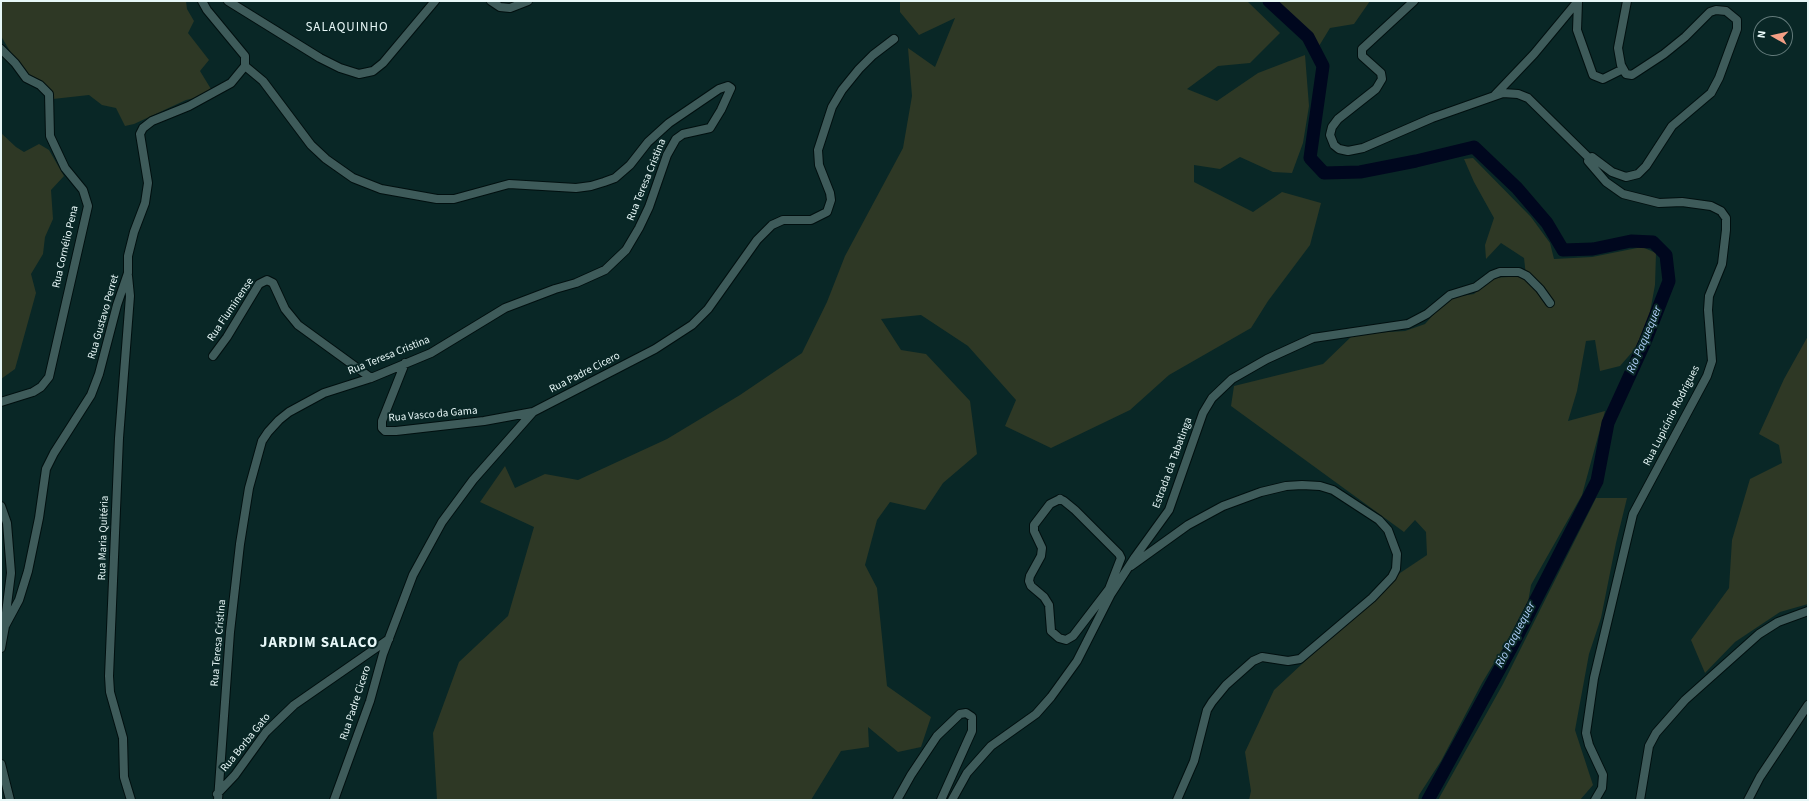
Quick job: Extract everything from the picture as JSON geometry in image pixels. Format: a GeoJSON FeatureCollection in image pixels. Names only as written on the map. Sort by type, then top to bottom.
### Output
{"type":"FeatureCollection","features":[{"type":"Feature","properties":{"kind":"street"},"geometry":{"type":"LineString","coordinates":[[202,1],[207,10],[245,56],[245,66]]}},
{"type":"Feature","properties":{"kind":"street"},"geometry":{"type":"LineString","coordinates":[[228,1],[320,58],[340,68],[359,74],[373,71],[383,63],[435,1]]}},
{"type":"Feature","properties":{"kind":"street"},"geometry":{"type":"LineString","coordinates":[[491,1],[500,7],[510,8],[528,1]]}},
{"type":"Feature","properties":{"kind":"street"},"geometry":{"type":"LineString","coordinates":[[1414,1],[1362,49],[1362,56],[1381,73],[1382,79],[1376,89],[1338,119],[1332,127],[1330,135],[1334,145],[1339,149],[1348,151],[1363,148],[1432,118],[1464,108],[1493,96],[1503,93],[1518,94],[1528,98],[1588,158],[1592,157],[1612,172],[1626,177],[1638,174],[1646,166],[1672,126],[1711,94],[1719,78],[1736,28],[1737,20],[1726,10],[1716,10],[1710,12],[1685,38],[1632,75],[1626,74],[1621,65],[1618,48],[1627,1]]}},
{"type":"Feature","properties":{"kind":"street"},"geometry":{"type":"LineString","coordinates":[[1493,96],[1534,54],[1578,1]]}},
{"type":"Feature","properties":{"kind":"street"},"geometry":{"type":"LineString","coordinates":[[1578,1],[1576,30],[1593,75],[1603,79],[1623,69]]}},
{"type":"Feature","properties":{"kind":"street","name":"Rua Padre Cicero"},"geometry":{"type":"LineString","coordinates":[[334,800],[370,701],[389,638],[419,562],[442,522],[473,480],[533,412],[655,349],[692,325],[708,309],[757,240],[772,225],[783,220],[811,220],[826,212],[831,200],[830,193],[819,165],[818,150],[832,107],[842,90],[859,69],[894,39]]}},
{"type":"Feature","properties":{"kind":"street","name":"Rua Cornélio Pena"},"geometry":{"type":"LineString","coordinates":[[1,49],[15,63],[26,78],[40,85],[48,94],[50,136],[65,168],[83,190],[88,206],[49,376],[41,387],[33,392],[1,402]]}},
{"type":"Feature","properties":{"kind":"street","name":"Rua Gustavo Perret"},"geometry":{"type":"LineString","coordinates":[[1,648],[5,626],[19,600],[28,572],[39,518],[46,469],[54,452],[91,395],[99,374],[117,305],[128,273],[130,244],[147,197],[146,170],[140,139],[143,128],[152,121],[189,106],[231,83],[245,66]]}},
{"type":"Feature","properties":{"kind":"street","name":"Rua Teresa Cristina"},"geometry":{"type":"LineString","coordinates":[[218,797],[230,632],[240,544],[249,488],[262,441],[278,420],[295,408],[324,393],[371,378],[431,353],[505,308],[595,276],[612,264],[626,250],[639,228],[649,208],[667,155],[676,139],[683,134],[710,128],[721,110],[730,87],[728,86],[719,89],[670,123],[648,142],[630,165],[615,178],[592,186],[576,188],[509,184],[454,199],[437,199],[381,189],[353,178],[326,159],[311,145],[263,81],[245,66]]}},
{"type":"Feature","properties":{"kind":"street","name":"Rua Lupicínio Rodrigues"},"geometry":{"type":"LineString","coordinates":[[1588,158],[1590,165],[1606,182],[1623,194],[1659,203],[1682,202],[1711,206],[1721,211],[1726,218],[1722,264],[1709,296],[1708,310],[1712,360],[1707,376],[1633,514],[1594,678],[1586,733],[1589,745],[1603,775],[1602,788],[1595,800]]}},
{"type":"Feature","properties":{"kind":"street","name":"Estrada da Tabatinga"},"geometry":{"type":"LineString","coordinates":[[952,800],[967,773],[991,746],[1036,714],[1051,697],[1076,661],[1111,590],[1169,510],[1203,413],[1212,398],[1242,373],[1313,338],[1408,324],[1421,318],[1450,295],[1476,287],[1492,275],[1500,272],[1520,272],[1527,276],[1540,289],[1550,303]]}},
{"type":"Feature","properties":{"kind":"street","name":"Rua Maria Quitéria"},"geometry":{"type":"LineString","coordinates":[[128,273],[130,296],[119,438],[109,676],[110,692],[123,738],[124,777],[131,800]]}},
{"type":"Feature","properties":{"kind":"street","name":"Rua Fluminense"},"geometry":{"type":"LineString","coordinates":[[213,356],[259,284],[267,280],[273,282],[285,309],[298,325],[371,378]]}},
{"type":"Feature","properties":{"kind":"street","name":"Rua Vasco da Gama"},"geometry":{"type":"LineString","coordinates":[[405,363],[382,421],[382,428],[385,431],[484,421],[533,412]]}},
{"type":"Feature","properties":{"kind":"street"},"geometry":{"type":"LineString","coordinates":[[1127,568],[1188,525],[1217,508],[1261,492],[1286,486],[1302,485],[1320,486],[1333,490],[1379,520],[1388,530],[1397,554],[1396,570],[1392,577],[1372,598],[1300,659],[1288,661],[1262,657],[1253,661],[1226,685],[1207,710],[1194,761],[1177,800]]}},
{"type":"Feature","properties":{"kind":"street"},"geometry":{"type":"LineString","coordinates":[[1060,500],[1067,503],[1120,555],[1120,561],[1111,590],[1071,638],[1066,640],[1059,638],[1051,631],[1049,605],[1044,597],[1031,586],[1029,581],[1042,548],[1034,531],[1034,525],[1054,502],[1060,500]]}},
{"type":"Feature","properties":{"kind":"street"},"geometry":{"type":"LineString","coordinates":[[1,506],[7,523],[11,573],[5,626]]}},
{"type":"Feature","properties":{"kind":"street"},"geometry":{"type":"LineString","coordinates":[[1640,800],[1649,746],[1656,733],[1685,700],[1759,634],[1778,622],[1808,611]]}},
{"type":"Feature","properties":{"kind":"street","name":"Rua Borba Gato"},"geometry":{"type":"LineString","coordinates":[[218,797],[266,732],[294,704],[389,638]]}},
{"type":"Feature","properties":{"kind":"street"},"geometry":{"type":"LineString","coordinates":[[1748,800],[1760,777],[1808,705]]}},
{"type":"Feature","properties":{"kind":"street"},"geometry":{"type":"LineString","coordinates":[[897,800],[911,775],[937,736],[960,714],[966,713],[972,718],[972,731],[941,800]]}},
{"type":"Feature","properties":{"kind":"street"},"geometry":{"type":"LineString","coordinates":[[1,764],[10,800]]}},
{"type":"Feature","properties":{"kind":"green space"},"geometry":{"type":"Polygon","coordinates":[[[1,1],[186,1],[187,9],[194,21],[188,33],[209,60],[200,71],[214,94],[186,100],[134,124],[125,126],[116,108],[102,105],[89,95],[53,99],[21,70],[1,36],[1,1]]]}},
{"type":"Feature","properties":{"kind":"green space"},"geometry":{"type":"Polygon","coordinates":[[[900,1],[1247,1],[1280,33],[1250,63],[1218,66],[1187,89],[1217,101],[1258,73],[1305,55],[1309,106],[1303,143],[1292,173],[1273,172],[1240,157],[1220,169],[1194,165],[1194,182],[1253,212],[1282,192],[1321,203],[1310,245],[1268,301],[1251,328],[1169,375],[1130,410],[1051,448],[1005,426],[1016,400],[968,346],[921,315],[881,319],[901,350],[926,354],[970,401],[977,454],[943,483],[925,510],[890,502],[877,520],[865,565],[877,588],[887,686],[931,717],[921,747],[898,752],[868,727],[869,747],[841,751],[811,800],[437,800],[433,733],[459,662],[508,616],[534,527],[480,502],[505,466],[515,488],[545,474],[578,480],[667,439],[740,395],[802,353],[827,302],[845,256],[903,148],[912,96],[908,48],[935,67],[955,18],[919,35],[900,12],[900,1]]]}},
{"type":"Feature","properties":{"kind":"green space"},"geometry":{"type":"Polygon","coordinates":[[[1276,1],[1370,1],[1354,24],[1330,28],[1319,46],[1312,34],[1276,1]]]}},
{"type":"Feature","properties":{"kind":"green space"},"geometry":{"type":"Polygon","coordinates":[[[1,133],[16,147],[24,152],[39,144],[49,150],[64,176],[51,190],[53,219],[45,237],[43,254],[31,274],[36,293],[15,369],[1,379],[1,133]]]}},
{"type":"Feature","properties":{"kind":"green space"},"geometry":{"type":"Polygon","coordinates":[[[1473,158],[1531,217],[1550,243],[1554,259],[1592,257],[1642,247],[1656,253],[1655,285],[1650,312],[1641,342],[1620,366],[1600,371],[1595,340],[1586,341],[1577,391],[1568,421],[1605,411],[1582,495],[1531,585],[1527,608],[1482,683],[1441,761],[1419,795],[1418,800],[1249,800],[1251,791],[1245,752],[1274,690],[1400,573],[1427,555],[1426,532],[1415,520],[1404,532],[1231,406],[1234,386],[1323,364],[1354,334],[1405,331],[1425,324],[1448,298],[1474,294],[1490,278],[1526,276],[1524,258],[1501,243],[1486,259],[1485,245],[1494,218],[1474,182],[1464,159],[1473,158]]]}},
{"type":"Feature","properties":{"kind":"green space"},"geometry":{"type":"Polygon","coordinates":[[[1808,336],[1808,604],[1780,612],[1735,642],[1705,673],[1691,640],[1729,588],[1732,540],[1750,479],[1782,463],[1779,445],[1759,434],[1784,379],[1808,336]]]}},
{"type":"Feature","properties":{"kind":"green space"},"geometry":{"type":"Polygon","coordinates":[[[1596,498],[1627,498],[1616,543],[1601,618],[1589,654],[1575,730],[1593,785],[1580,800],[1438,800],[1503,684],[1596,498]]]}},
{"type":"Feature","properties":{"kind":"waterway","name":"Rio Paquequer"},"geometry":{"type":"LineString","coordinates":[[1269,1],[1308,37],[1323,66],[1310,158],[1324,173],[1360,172],[1416,161],[1474,147],[1517,188],[1547,223],[1563,250],[1593,249],[1631,241],[1653,242],[1666,255],[1669,281],[1645,342],[1608,423],[1597,481],[1510,650],[1428,800]]}},
{"type":"Feature","properties":{"kind":"district","name":"SALAQUINHO"},"geometry":{"type":"Point","coordinates":[347,28]}},
{"type":"Feature","properties":{"kind":"district","name":"JARDIM SALACO"},"geometry":{"type":"Point","coordinates":[319,644]}}]}
